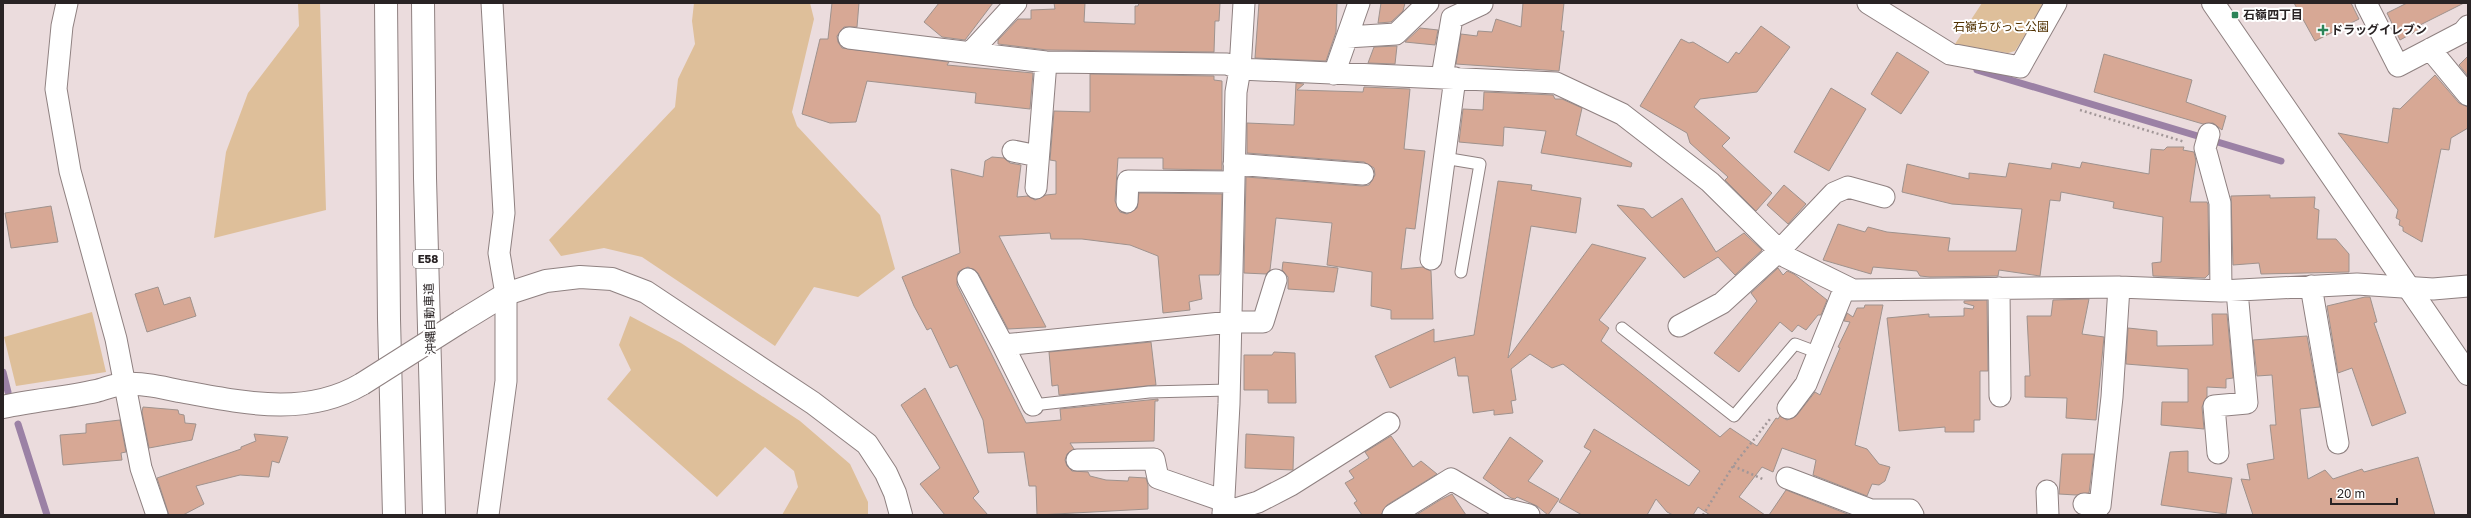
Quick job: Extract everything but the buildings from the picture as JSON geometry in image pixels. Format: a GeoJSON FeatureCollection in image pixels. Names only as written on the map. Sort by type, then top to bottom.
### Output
{"type":"FeatureCollection","features":[{"type":"Feature","properties":{"kind":"main road"},"geometry":{"type":"LineString","coordinates":[[386,3],[389,319],[394,515]]}},
{"type":"Feature","properties":{"kind":"main road","name":"沖縄自動車道"},"geometry":{"type":"LineString","coordinates":[[423,3],[425,178],[434,515]]}},
{"type":"Feature","properties":{"kind":"main road"},"geometry":{"type":"LineString","coordinates":[[2213,3],[2410,287],[2468,374]]}},
{"type":"Feature","properties":{"kind":"main road"},"geometry":{"type":"LineString","coordinates":[[3,406],[96,391],[124,384],[148,385],[229,399],[288,406],[324,400],[349,392],[506,294],[546,281],[580,277],[612,279],[646,292],[814,403],[867,444],[886,473],[895,493],[901,515]]}},
{"type":"Feature","properties":{"kind":"street"},"geometry":{"type":"LineString","coordinates":[[67,3],[62,26],[56,89],[70,171],[116,339],[140,468],[157,515]]}},
{"type":"Feature","properties":{"kind":"street"},"geometry":{"type":"LineString","coordinates":[[488,515],[506,381],[506,294],[499,253],[504,213],[492,3]]}},
{"type":"Feature","properties":{"kind":"street"},"geometry":{"type":"LineString","coordinates":[[970,53],[1016,3]]}},
{"type":"Feature","properties":{"kind":"street"},"geometry":{"type":"LineString","coordinates":[[1224,511],[1230,390],[1236,92],[1240,69],[1244,3]]}},
{"type":"Feature","properties":{"kind":"street"},"geometry":{"type":"LineString","coordinates":[[1334,74],[1359,3]]}},
{"type":"Feature","properties":{"kind":"street"},"geometry":{"type":"LineString","coordinates":[[1347,37],[1396,34],[1428,3]]}},
{"type":"Feature","properties":{"kind":"street"},"geometry":{"type":"LineString","coordinates":[[1431,259],[1444,158],[1452,18],[1482,4],[1478,3]]}},
{"type":"Feature","properties":{"kind":"street"},"geometry":{"type":"LineString","coordinates":[[1868,3],[1950,54],[2020,66],[2056,3]]}},
{"type":"Feature","properties":{"kind":"street"},"geometry":{"type":"LineString","coordinates":[[2366,3],[2398,66],[2462,32],[2468,26]]}},
{"type":"Feature","properties":{"kind":"street"},"geometry":{"type":"LineString","coordinates":[[849,38],[1046,62],[1227,64],[1240,69],[1556,82],[1622,114],[1710,182],[1786,257],[1852,290],[1896,291],[2119,287],[2229,291],[2357,284],[2432,289],[2468,286]]}},
{"type":"Feature","properties":{"kind":"street"},"geometry":{"type":"LineString","coordinates":[[2430,49],[2468,94]]}},
{"type":"Feature","properties":{"kind":"street"},"geometry":{"type":"LineString","coordinates":[[1036,188],[1046,62]]}},
{"type":"Feature","properties":{"kind":"street"},"geometry":{"type":"LineString","coordinates":[[2206,143],[2220,204],[2229,291],[2247,403],[2214,406],[2218,454]]}},
{"type":"Feature","properties":{"kind":"street"},"geometry":{"type":"LineString","coordinates":[[1013,151],[1038,156]]}},
{"type":"Feature","properties":{"kind":"street"},"geometry":{"type":"LineString","coordinates":[[1127,202],[1127,173],[1363,174]]}},
{"type":"Feature","properties":{"kind":"street"},"geometry":{"type":"LineString","coordinates":[[1679,326],[1722,303],[1780,251],[1834,193],[1848,187],[1884,196]]}},
{"type":"Feature","properties":{"kind":"street"},"geometry":{"type":"LineString","coordinates":[[968,279],[1033,405]]}},
{"type":"Feature","properties":{"kind":"street"},"geometry":{"type":"LineString","coordinates":[[1003,345],[1231,322],[1264,322],[1276,280]]}},
{"type":"Feature","properties":{"kind":"street"},"geometry":{"type":"LineString","coordinates":[[2311,286],[2338,443]]}},
{"type":"Feature","properties":{"kind":"street"},"geometry":{"type":"LineString","coordinates":[[1788,408],[1806,384],[1846,287]]}},
{"type":"Feature","properties":{"kind":"street"},"geometry":{"type":"LineString","coordinates":[[2084,504],[2100,506],[2112,397],[2119,287]]}},
{"type":"Feature","properties":{"kind":"street"},"geometry":{"type":"LineString","coordinates":[[2000,288],[2000,396]]}},
{"type":"Feature","properties":{"kind":"street"},"geometry":{"type":"LineString","coordinates":[[1077,460],[1154,459],[1158,478],[1224,511],[1258,502],[1291,485],[1389,423]]}},
{"type":"Feature","properties":{"kind":"street"},"geometry":{"type":"LineString","coordinates":[[1787,478],[1871,510],[1910,510],[1913,515]]}},
{"type":"Feature","properties":{"kind":"street"},"geometry":{"type":"LineString","coordinates":[[1393,515],[1451,480],[1500,508],[1529,515]]}},
{"type":"Feature","properties":{"kind":"street"},"geometry":{"type":"LineString","coordinates":[[2047,491],[2048,515]]}},
{"type":"Feature","properties":{"kind":"lane"},"geometry":{"type":"LineString","coordinates":[[1444,158],[1480,164],[1461,272]]}},
{"type":"Feature","properties":{"kind":"lane"},"geometry":{"type":"LineString","coordinates":[[1622,328],[1734,416],[1795,344],[1819,353]]}},
{"type":"Feature","properties":{"kind":"lane"},"geometry":{"type":"LineString","coordinates":[[1033,405],[1149,392],[1230,390]]}},
{"type":"Feature","properties":{"kind":"path"},"geometry":{"type":"LineString","coordinates":[[2080,110],[2206,143]]}},
{"type":"Feature","properties":{"kind":"path"},"geometry":{"type":"LineString","coordinates":[[1702,515],[1733,466],[1781,406],[1788,408]]}},
{"type":"Feature","properties":{"kind":"path"},"geometry":{"type":"LineString","coordinates":[[1733,466],[1781,487],[1787,478]]}},
{"type":"Feature","properties":{"kind":"green space"},"geometry":{"type":"Polygon","coordinates":[[[298,3],[320,3],[326,210],[214,238],[226,152],[248,93],[299,26],[298,3]]]}},
{"type":"Feature","properties":{"kind":"green space"},"geometry":{"type":"Polygon","coordinates":[[[694,3],[810,3],[814,19],[792,112],[797,126],[880,215],[895,269],[858,297],[814,287],[775,346],[642,257],[604,248],[561,256],[549,240],[675,107],[678,79],[695,44],[692,21],[694,3]]]}},
{"type":"Feature","properties":{"kind":"green space","name":"石嶺ちびっこ公園"},"geometry":{"type":"Polygon","coordinates":[[[1982,3],[2046,3],[2015,51],[2008,53],[1955,44],[1982,3]]]}},
{"type":"Feature","properties":{"kind":"green space"},"geometry":{"type":"Polygon","coordinates":[[[92,312],[106,372],[16,386],[4,337],[92,312]]]}},
{"type":"Feature","properties":{"kind":"green space"},"geometry":{"type":"Polygon","coordinates":[[[630,316],[681,343],[800,421],[850,464],[868,502],[868,515],[782,515],[798,487],[794,471],[765,447],[717,497],[607,399],[631,370],[619,345],[630,316]]]}},
{"type":"Feature","properties":{"kind":"waterway"},"geometry":{"type":"LineString","coordinates":[[1977,70],[2281,161]]}},
{"type":"Feature","properties":{"kind":"waterway"},"geometry":{"type":"LineString","coordinates":[[3,372],[8,392]]}},
{"type":"Feature","properties":{"kind":"waterway"},"geometry":{"type":"LineString","coordinates":[[18,424],[47,515]]}},
{"type":"Feature","properties":{"kind":"place","name":"石嶺四丁目"},"geometry":{"type":"Point","coordinates":[2235,15]}},
{"type":"Feature","properties":{"kind":"place","name":"ドラッグイレブン"},"geometry":{"type":"Point","coordinates":[2323,30]}}]}
